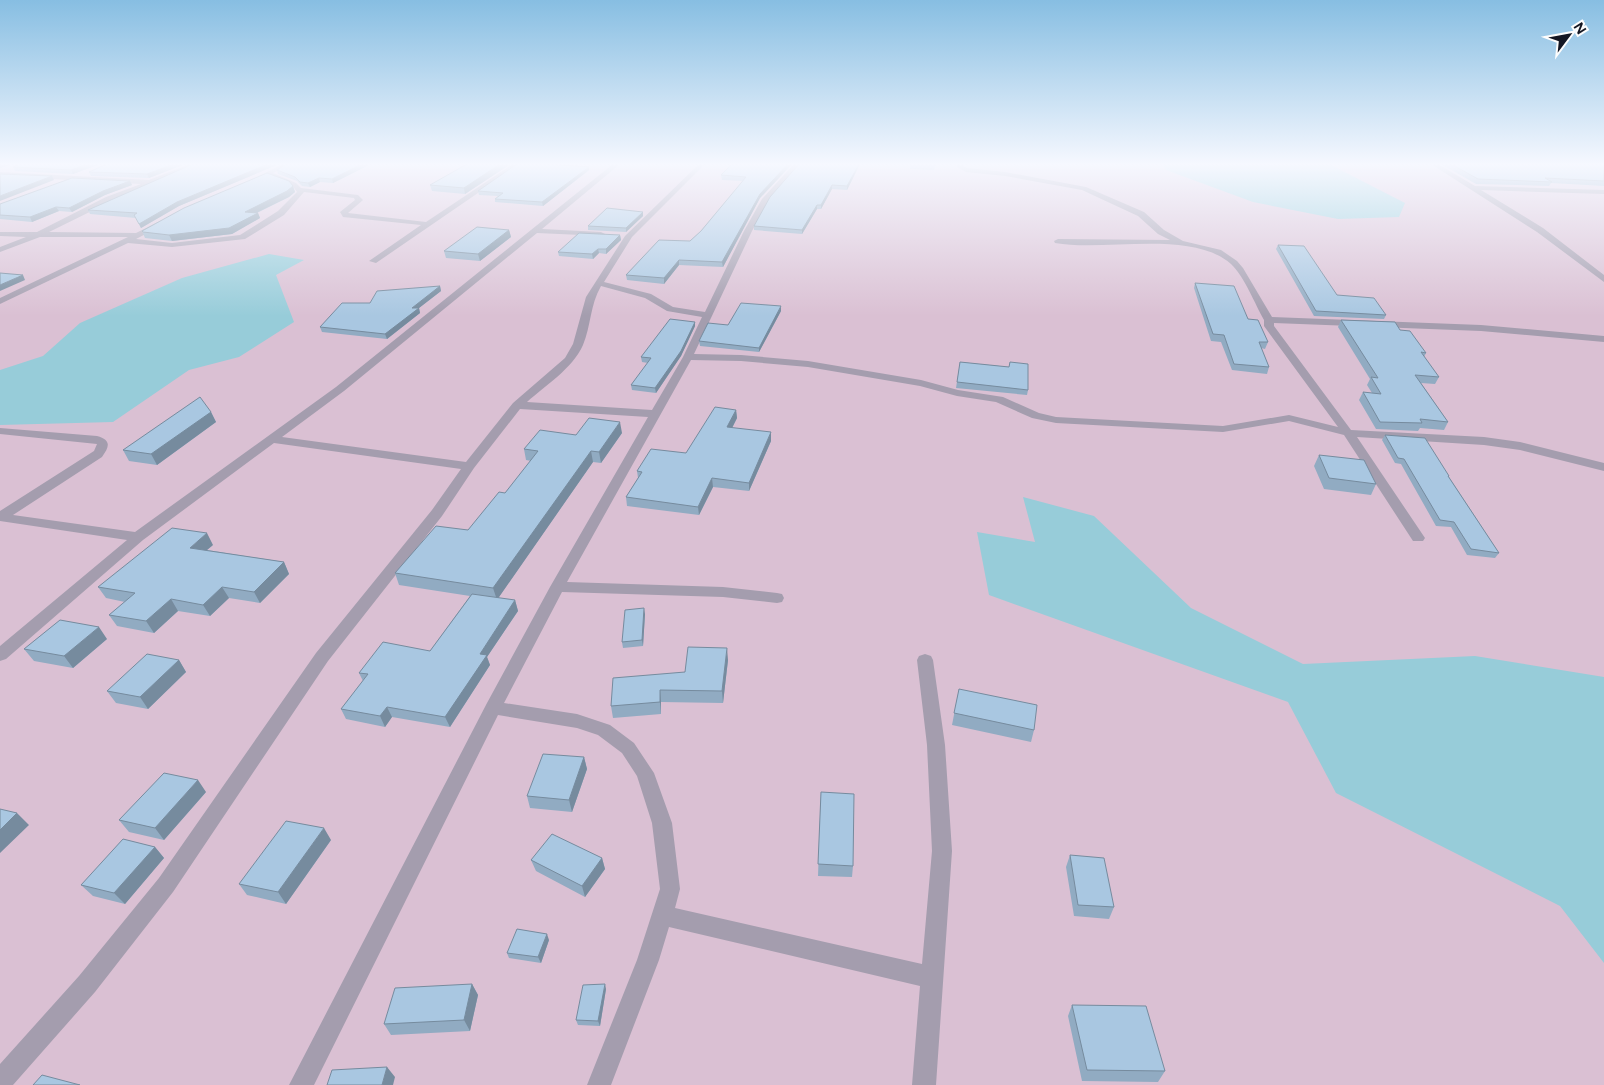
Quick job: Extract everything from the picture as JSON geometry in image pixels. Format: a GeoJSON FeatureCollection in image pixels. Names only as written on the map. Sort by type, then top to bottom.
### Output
{"type":"FeatureCollection","features":[{"type":"Feature","properties":{"kind":"street"},"geometry":{"type":"LineString","coordinates":[[0,250],[77,215]]}},
{"type":"Feature","properties":{"kind":"street"},"geometry":{"type":"LineString","coordinates":[[127,241],[172,245],[242,237],[250,230],[277,215]]}},
{"type":"Feature","properties":{"kind":"street"},"geometry":{"type":"LineString","coordinates":[[346,215],[428,224]]}},
{"type":"Feature","properties":{"kind":"street"},"geometry":{"type":"LineString","coordinates":[[372,261],[442,215]]}},
{"type":"Feature","properties":{"kind":"street"},"geometry":{"type":"LineString","coordinates":[[0,655],[138,537],[340,389],[557,215]]}},
{"type":"Feature","properties":{"kind":"street"},"geometry":{"type":"LineString","coordinates":[[0,1082],[87,984],[166,885],[322,657],[432,520],[469,466],[517,405],[568,360],[574,352],[590,297],[625,236],[648,215]]}},
{"type":"Feature","properties":{"kind":"street"},"geometry":{"type":"LineString","coordinates":[[302,1085],[493,708],[557,587],[688,357],[757,215]]}},
{"type":"Feature","properties":{"kind":"street"},"geometry":{"type":"LineString","coordinates":[[1142,215],[1161,232],[1180,243]]}},
{"type":"Feature","properties":{"kind":"street"},"geometry":{"type":"LineString","coordinates":[[1516,215],[1540,230],[1604,279]]}},
{"type":"Feature","properties":{"kind":"street"},"geometry":{"type":"LineString","coordinates":[[0,301],[127,241],[168,219]]}},
{"type":"Feature","properties":{"kind":"street"},"geometry":{"type":"LineString","coordinates":[[537,231],[611,235]]}},
{"type":"Feature","properties":{"kind":"street"},"geometry":{"type":"LineString","coordinates":[[0,234],[138,235]]}},
{"type":"Feature","properties":{"kind":"street"},"geometry":{"type":"LineString","coordinates":[[1058,241],[1180,243],[1218,252],[1234,263],[1269,320],[1269,326],[1348,433],[1418,538]]}},
{"type":"Feature","properties":{"kind":"street"},"geometry":{"type":"LineString","coordinates":[[598,283],[648,296],[670,309],[708,315]]}},
{"type":"Feature","properties":{"kind":"street"},"geometry":{"type":"LineString","coordinates":[[1269,320],[1481,328],[1604,339]]}},
{"type":"Feature","properties":{"kind":"street"},"geometry":{"type":"LineString","coordinates":[[688,357],[741,358],[800,364],[921,383],[945,391],[999,399],[1036,416],[1056,420],[1223,429],[1289,418],[1348,433],[1484,441],[1520,446],[1604,467]]}},
{"type":"Feature","properties":{"kind":"street"},"geometry":{"type":"LineString","coordinates":[[517,405],[654,414]]}},
{"type":"Feature","properties":{"kind":"street"},"geometry":{"type":"LineString","coordinates":[[0,432],[103,442],[103,447],[98,454],[0,517]]}},
{"type":"Feature","properties":{"kind":"street"},"geometry":{"type":"LineString","coordinates":[[270,439],[469,466]]}},
{"type":"Feature","properties":{"kind":"street"},"geometry":{"type":"LineString","coordinates":[[0,517],[138,537]]}},
{"type":"Feature","properties":{"kind":"street"},"geometry":{"type":"LineString","coordinates":[[557,587],[723,592],[777,598]]}},
{"type":"Feature","properties":{"kind":"street"},"geometry":{"type":"LineString","coordinates":[[924,1085],[942,851],[936,745],[925,660]]}},
{"type":"Feature","properties":{"kind":"street"},"geometry":{"type":"LineString","coordinates":[[493,708],[578,721],[604,730],[628,748],[645,774],[662,823],[670,889],[624,1027],[599,1085]]}},
{"type":"Feature","properties":{"kind":"street"},"geometry":{"type":"LineString","coordinates":[[662,915],[932,978]]}},
{"type":"Feature","properties":{"kind":"shaded area"},"geometry":{"type":"Polygon","coordinates":[[[0,215],[1604,215],[1604,1085],[0,1085],[0,215]]]}},
{"type":"Feature","properties":{"kind":"water"},"geometry":{"type":"Polygon","coordinates":[[[1316,215],[1400,215],[1399,217],[1338,219],[1316,215]]]}},
{"type":"Feature","properties":{"kind":"water"},"geometry":{"type":"Polygon","coordinates":[[[269,254],[304,260],[276,275],[294,322],[239,357],[189,370],[113,422],[0,425],[0,370],[43,356],[80,323],[182,278],[269,254]]]}},
{"type":"Feature","properties":{"kind":"water"},"geometry":{"type":"Polygon","coordinates":[[[1023,497],[1094,516],[1191,608],[1303,664],[1475,656],[1604,677],[1604,963],[1560,906],[1336,793],[1288,702],[989,595],[977,532],[1035,542],[1023,497]]]}},
{"type":"Feature","properties":{"kind":"building"},"geometry":{"type":"Polygon","coordinates":[[[0,215],[36,215],[30,217],[0,215]]]}},
{"type":"Feature","properties":{"kind":"building"},"geometry":{"type":"Polygon","coordinates":[[[135,215],[155,215],[139,224],[135,215]]]}},
{"type":"Feature","properties":{"kind":"building"},"geometry":{"type":"Polygon","coordinates":[[[172,215],[255,215],[229,228],[169,235],[142,231],[172,215]]]}},
{"type":"Feature","properties":{"kind":"building"},"geometry":{"type":"Polygon","coordinates":[[[600,215],[640,215],[626,228],[588,226],[600,215]]]}},
{"type":"Feature","properties":{"kind":"building"},"geometry":{"type":"Polygon","coordinates":[[[715,215],[748,215],[722,262],[679,260],[664,278],[626,275],[659,240],[690,241],[715,215]]]}},
{"type":"Feature","properties":{"kind":"building"},"geometry":{"type":"Polygon","coordinates":[[[760,215],[811,215],[802,230],[754,226],[760,215]]]}},
{"type":"Feature","properties":{"kind":"building"},"geometry":{"type":"Polygon","coordinates":[[[477,227],[509,230],[478,254],[444,251],[477,227]]]}},
{"type":"Feature","properties":{"kind":"building"},"geometry":{"type":"Polygon","coordinates":[[[579,233],[620,235],[606,249],[598,249],[592,254],[558,252],[579,233]]]}},
{"type":"Feature","properties":{"kind":"building"},"geometry":{"type":"Polygon","coordinates":[[[1278,245],[1304,246],[1337,295],[1374,298],[1386,315],[1316,311],[1278,245]]]}},
{"type":"Feature","properties":{"kind":"building"},"geometry":{"type":"Polygon","coordinates":[[[0,273],[23,275],[0,285],[0,273]]]}},
{"type":"Feature","properties":{"kind":"building"},"geometry":{"type":"Polygon","coordinates":[[[1195,283],[1234,286],[1248,319],[1258,320],[1268,342],[1259,342],[1269,367],[1234,364],[1224,335],[1213,334],[1195,283]]]}},
{"type":"Feature","properties":{"kind":"building"},"geometry":{"type":"Polygon","coordinates":[[[440,286],[412,308],[419,308],[385,334],[320,327],[342,303],[370,303],[377,291],[440,286]]]}},
{"type":"Feature","properties":{"kind":"building"},"geometry":{"type":"Polygon","coordinates":[[[741,303],[781,306],[759,348],[699,341],[708,323],[728,325],[741,303]]]}},
{"type":"Feature","properties":{"kind":"building"},"geometry":{"type":"Polygon","coordinates":[[[670,319],[695,322],[681,351],[655,388],[631,385],[651,358],[641,357],[670,319]]]}},
{"type":"Feature","properties":{"kind":"building"},"geometry":{"type":"Polygon","coordinates":[[[1341,320],[1395,322],[1400,330],[1410,331],[1426,353],[1421,352],[1439,377],[1415,375],[1448,422],[1420,419],[1422,423],[1380,422],[1363,392],[1381,394],[1371,377],[1378,378],[1341,320]]]}},
{"type":"Feature","properties":{"kind":"building"},"geometry":{"type":"Polygon","coordinates":[[[960,362],[1009,367],[1010,362],[1028,364],[1028,390],[957,382],[960,362]]]}},
{"type":"Feature","properties":{"kind":"building"},"geometry":{"type":"Polygon","coordinates":[[[200,397],[211,412],[151,454],[123,450],[200,397]]]}},
{"type":"Feature","properties":{"kind":"building"},"geometry":{"type":"Polygon","coordinates":[[[715,407],[736,410],[727,427],[771,432],[749,483],[712,478],[698,507],[626,497],[642,472],[637,471],[651,449],[686,453],[715,407]]]}},
{"type":"Feature","properties":{"kind":"building"},"geometry":{"type":"Polygon","coordinates":[[[589,418],[620,422],[599,452],[591,451],[493,588],[395,573],[436,526],[468,530],[499,492],[505,493],[538,451],[524,449],[540,430],[576,435],[589,418]]]}},
{"type":"Feature","properties":{"kind":"building"},"geometry":{"type":"Polygon","coordinates":[[[1385,435],[1425,438],[1499,553],[1471,549],[1454,522],[1440,520],[1404,459],[1398,458],[1385,435]]]}},
{"type":"Feature","properties":{"kind":"building"},"geometry":{"type":"Polygon","coordinates":[[[1319,455],[1364,460],[1376,484],[1329,478],[1319,455]]]}},
{"type":"Feature","properties":{"kind":"building"},"geometry":{"type":"Polygon","coordinates":[[[172,528],[207,533],[190,548],[284,562],[254,592],[222,587],[203,605],[171,599],[146,621],[109,615],[135,593],[98,587],[172,528]]]}},
{"type":"Feature","properties":{"kind":"building"},"geometry":{"type":"Polygon","coordinates":[[[472,594],[515,600],[480,654],[487,655],[445,717],[387,707],[380,716],[341,709],[368,674],[359,673],[383,642],[430,651],[472,594]]]}},
{"type":"Feature","properties":{"kind":"building"},"geometry":{"type":"Polygon","coordinates":[[[644,608],[642,640],[622,642],[625,610],[644,608]]]}},
{"type":"Feature","properties":{"kind":"building"},"geometry":{"type":"Polygon","coordinates":[[[60,620],[99,627],[64,656],[24,649],[60,620]]]}},
{"type":"Feature","properties":{"kind":"building"},"geometry":{"type":"Polygon","coordinates":[[[688,647],[727,648],[722,691],[660,690],[660,702],[611,706],[613,678],[685,672],[688,647]]]}},
{"type":"Feature","properties":{"kind":"building"},"geometry":{"type":"Polygon","coordinates":[[[147,654],[179,660],[140,697],[107,691],[147,654]]]}},
{"type":"Feature","properties":{"kind":"building"},"geometry":{"type":"Polygon","coordinates":[[[959,689],[1037,705],[1034,730],[954,713],[959,689]]]}},
{"type":"Feature","properties":{"kind":"building"},"geometry":{"type":"Polygon","coordinates":[[[543,754],[584,757],[569,800],[527,796],[543,754]]]}},
{"type":"Feature","properties":{"kind":"building"},"geometry":{"type":"Polygon","coordinates":[[[164,773],[198,780],[155,828],[119,820],[164,773]]]}},
{"type":"Feature","properties":{"kind":"building"},"geometry":{"type":"Polygon","coordinates":[[[821,792],[854,794],[853,866],[818,864],[821,792]]]}},
{"type":"Feature","properties":{"kind":"building"},"geometry":{"type":"Polygon","coordinates":[[[0,809],[17,813],[0,830],[0,809]]]}},
{"type":"Feature","properties":{"kind":"building"},"geometry":{"type":"Polygon","coordinates":[[[286,821],[324,828],[278,892],[239,884],[286,821]]]}},
{"type":"Feature","properties":{"kind":"building"},"geometry":{"type":"Polygon","coordinates":[[[552,834],[602,858],[582,886],[531,860],[552,834]]]}},
{"type":"Feature","properties":{"kind":"building"},"geometry":{"type":"Polygon","coordinates":[[[123,839],[155,847],[114,893],[81,885],[123,839]]]}},
{"type":"Feature","properties":{"kind":"building"},"geometry":{"type":"Polygon","coordinates":[[[1070,855],[1104,858],[1114,907],[1078,905],[1070,855]]]}},
{"type":"Feature","properties":{"kind":"building"},"geometry":{"type":"Polygon","coordinates":[[[517,929],[547,934],[538,957],[507,953],[517,929]]]}},
{"type":"Feature","properties":{"kind":"building"},"geometry":{"type":"Polygon","coordinates":[[[472,984],[464,1020],[384,1024],[395,988],[472,984]]]}},
{"type":"Feature","properties":{"kind":"building"},"geometry":{"type":"Polygon","coordinates":[[[605,984],[598,1021],[576,1020],[583,985],[605,984]]]}},
{"type":"Feature","properties":{"kind":"building"},"geometry":{"type":"Polygon","coordinates":[[[1072,1005],[1146,1006],[1165,1071],[1087,1070],[1072,1005]]]}},
{"type":"Feature","properties":{"kind":"building"},"geometry":{"type":"Polygon","coordinates":[[[387,1067],[382,1085],[327,1085],[332,1070],[387,1067]]]}},
{"type":"Feature","properties":{"kind":"building"},"geometry":{"type":"Polygon","coordinates":[[[42,1075],[80,1085],[33,1085],[42,1075]]]}}]}
